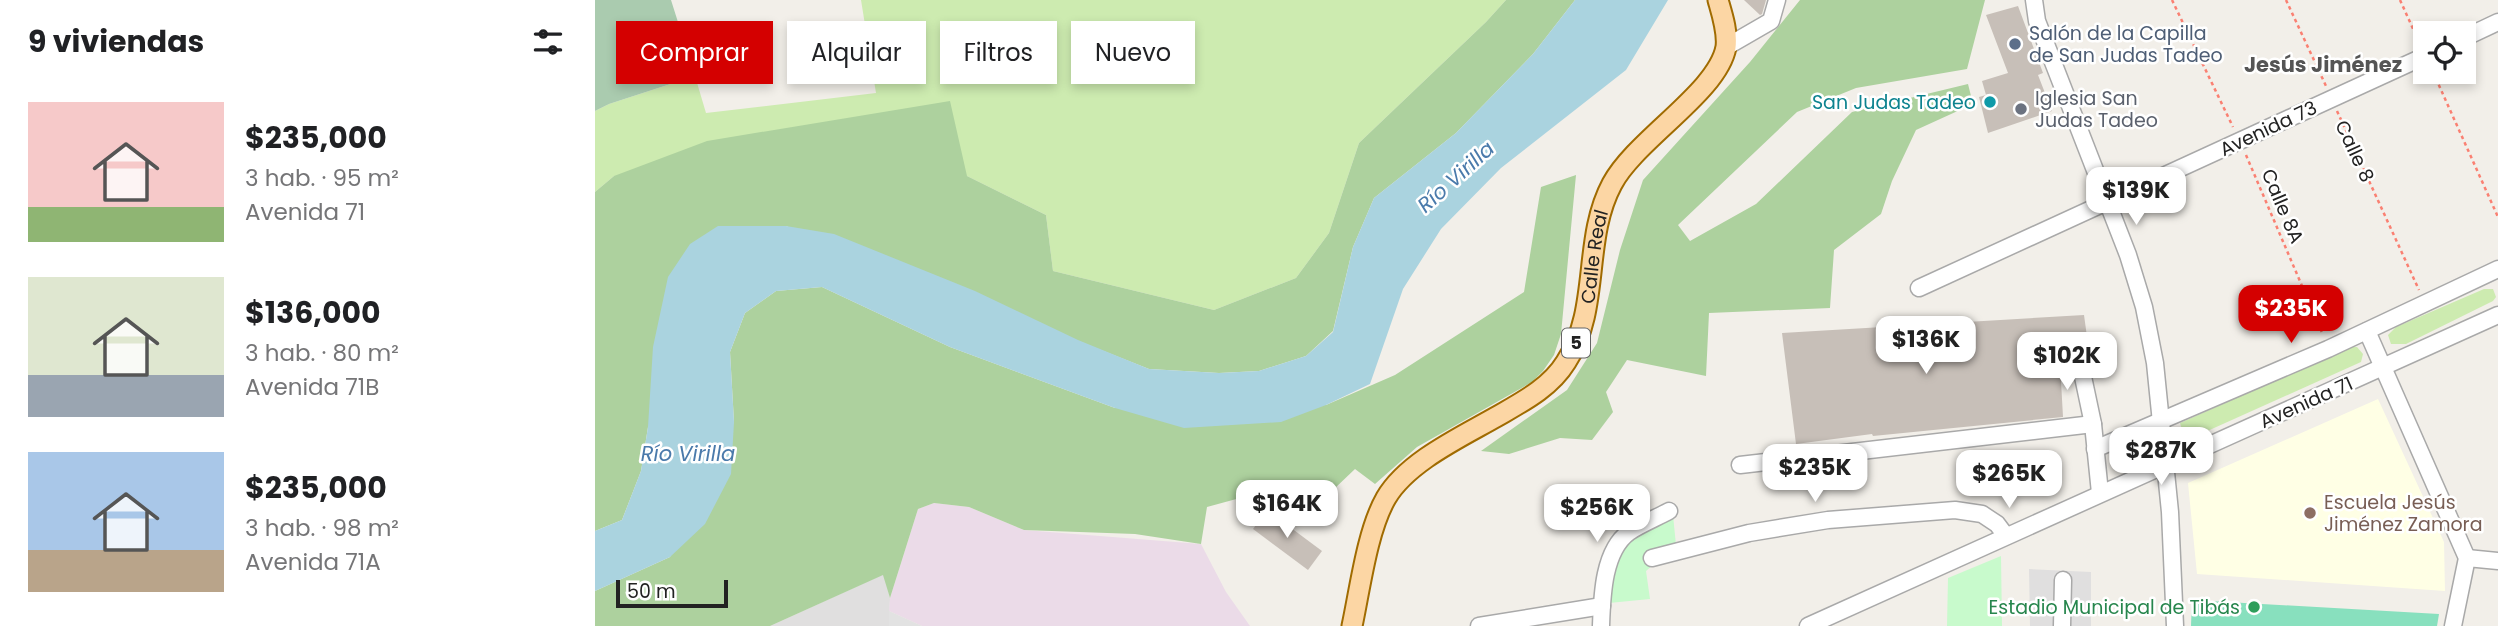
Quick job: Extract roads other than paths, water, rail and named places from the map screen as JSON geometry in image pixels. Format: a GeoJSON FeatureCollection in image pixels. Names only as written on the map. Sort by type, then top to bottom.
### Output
{"type":"FeatureCollection","features":[{"type":"Feature","properties":{"kind":"main road"},"geometry":{"type":"LineString","coordinates":[[1718,0],[1725,26],[1726,47]]}},
{"type":"Feature","properties":{"kind":"main road","name":"Calle Real"},"geometry":{"type":"LineString","coordinates":[[1352,626],[1369,547],[1386,498],[1408,472],[1448,444],[1547,385],[1566,363],[1581,332],[1586,313],[1599,212],[1612,182],[1650,137],[1699,92],[1720,63],[1726,47]]}},
{"type":"Feature","properties":{"kind":"street"},"geometry":{"type":"LineString","coordinates":[[1726,47],[1771,22],[1777,0]]}},
{"type":"Feature","properties":{"kind":"street"},"geometry":{"type":"LineString","coordinates":[[2033,0],[2037,21],[2128,255],[2144,307],[2155,363],[2161,422],[2174,571],[2175,626]]}},
{"type":"Feature","properties":{"kind":"street"},"geometry":{"type":"LineString","coordinates":[[2476,32],[2498,22]]}},
{"type":"Feature","properties":{"kind":"street","name":"Avenida 73"},"geometry":{"type":"LineString","coordinates":[[1919,288],[2240,141],[2413,55]]}},
{"type":"Feature","properties":{"kind":"street","name":"Avenida 71"},"geometry":{"type":"LineString","coordinates":[[2095,449],[2497,273]]}},
{"type":"Feature","properties":{"kind":"street","name":"Avenida 71"},"geometry":{"type":"LineString","coordinates":[[1808,626],[2498,315]]}},
{"type":"Feature","properties":{"kind":"street"},"geometry":{"type":"LineString","coordinates":[[2367,331],[2467,558],[2453,626]]}},
{"type":"Feature","properties":{"kind":"street"},"geometry":{"type":"LineString","coordinates":[[2078,353],[2093,424],[2100,493]]}},
{"type":"Feature","properties":{"kind":"street"},"geometry":{"type":"LineString","coordinates":[[1740,465],[2093,424]]}},
{"type":"Feature","properties":{"kind":"street"},"geometry":{"type":"LineString","coordinates":[[1652,558],[1749,533],[1828,520],[1955,510],[1982,514],[1997,524],[2006,536]]}},
{"type":"Feature","properties":{"kind":"street"},"geometry":{"type":"LineString","coordinates":[[1601,626],[1609,564],[1621,539],[1629,532],[1669,512]]}},
{"type":"Feature","properties":{"kind":"street"},"geometry":{"type":"LineString","coordinates":[[2467,558],[2498,561]]}},
{"type":"Feature","properties":{"kind":"street"},"geometry":{"type":"LineString","coordinates":[[2062,626],[2063,580]]}},
{"type":"Feature","properties":{"kind":"street"},"geometry":{"type":"LineString","coordinates":[[1479,626],[1602,606]]}},
{"type":"Feature","properties":{"kind":"water","name":"Río Virilla"},"geometry":{"type":"Polygon","coordinates":[[[1575,0],[1668,0],[1626,70],[1501,168],[1441,229],[1403,289],[1370,384],[1281,422],[1184,428],[1115,408],[950,347],[822,287],[776,291],[745,313],[730,352],[734,422],[731,474],[705,524],[670,557],[595,591],[595,531],[622,520],[641,471],[648,427],[653,347],[668,277],[690,244],[718,226],[786,226],[834,234],[975,291],[1078,340],[1149,369],[1219,373],[1259,371],[1306,356],[1333,332],[1353,247],[1374,198],[1456,133],[1533,54],[1575,0]]]}},
{"type":"Feature","properties":{"kind":"place","name":"Salón de la Capilla de San Judas Tadeo"},"geometry":{"type":"Point","coordinates":[2015,44]}},
{"type":"Feature","properties":{"kind":"place","name":"San Judas Tadeo"},"geometry":{"type":"Point","coordinates":[1990,102]}},
{"type":"Feature","properties":{"kind":"place","name":"Iglesia San Judas Tadeo"},"geometry":{"type":"Point","coordinates":[2021,109]}},
{"type":"Feature","properties":{"kind":"place","name":"Escuela Jesús Jiménez Zamora"},"geometry":{"type":"Point","coordinates":[2310,513]}},
{"type":"Feature","properties":{"kind":"place","name":"Estadio Municipal de Tibás"},"geometry":{"type":"Point","coordinates":[2254,607]}},
{"type":"Feature","properties":{"kind":"district","name":"Jesús Jiménez"},"geometry":{"type":"Point","coordinates":[2323,65]}}]}
